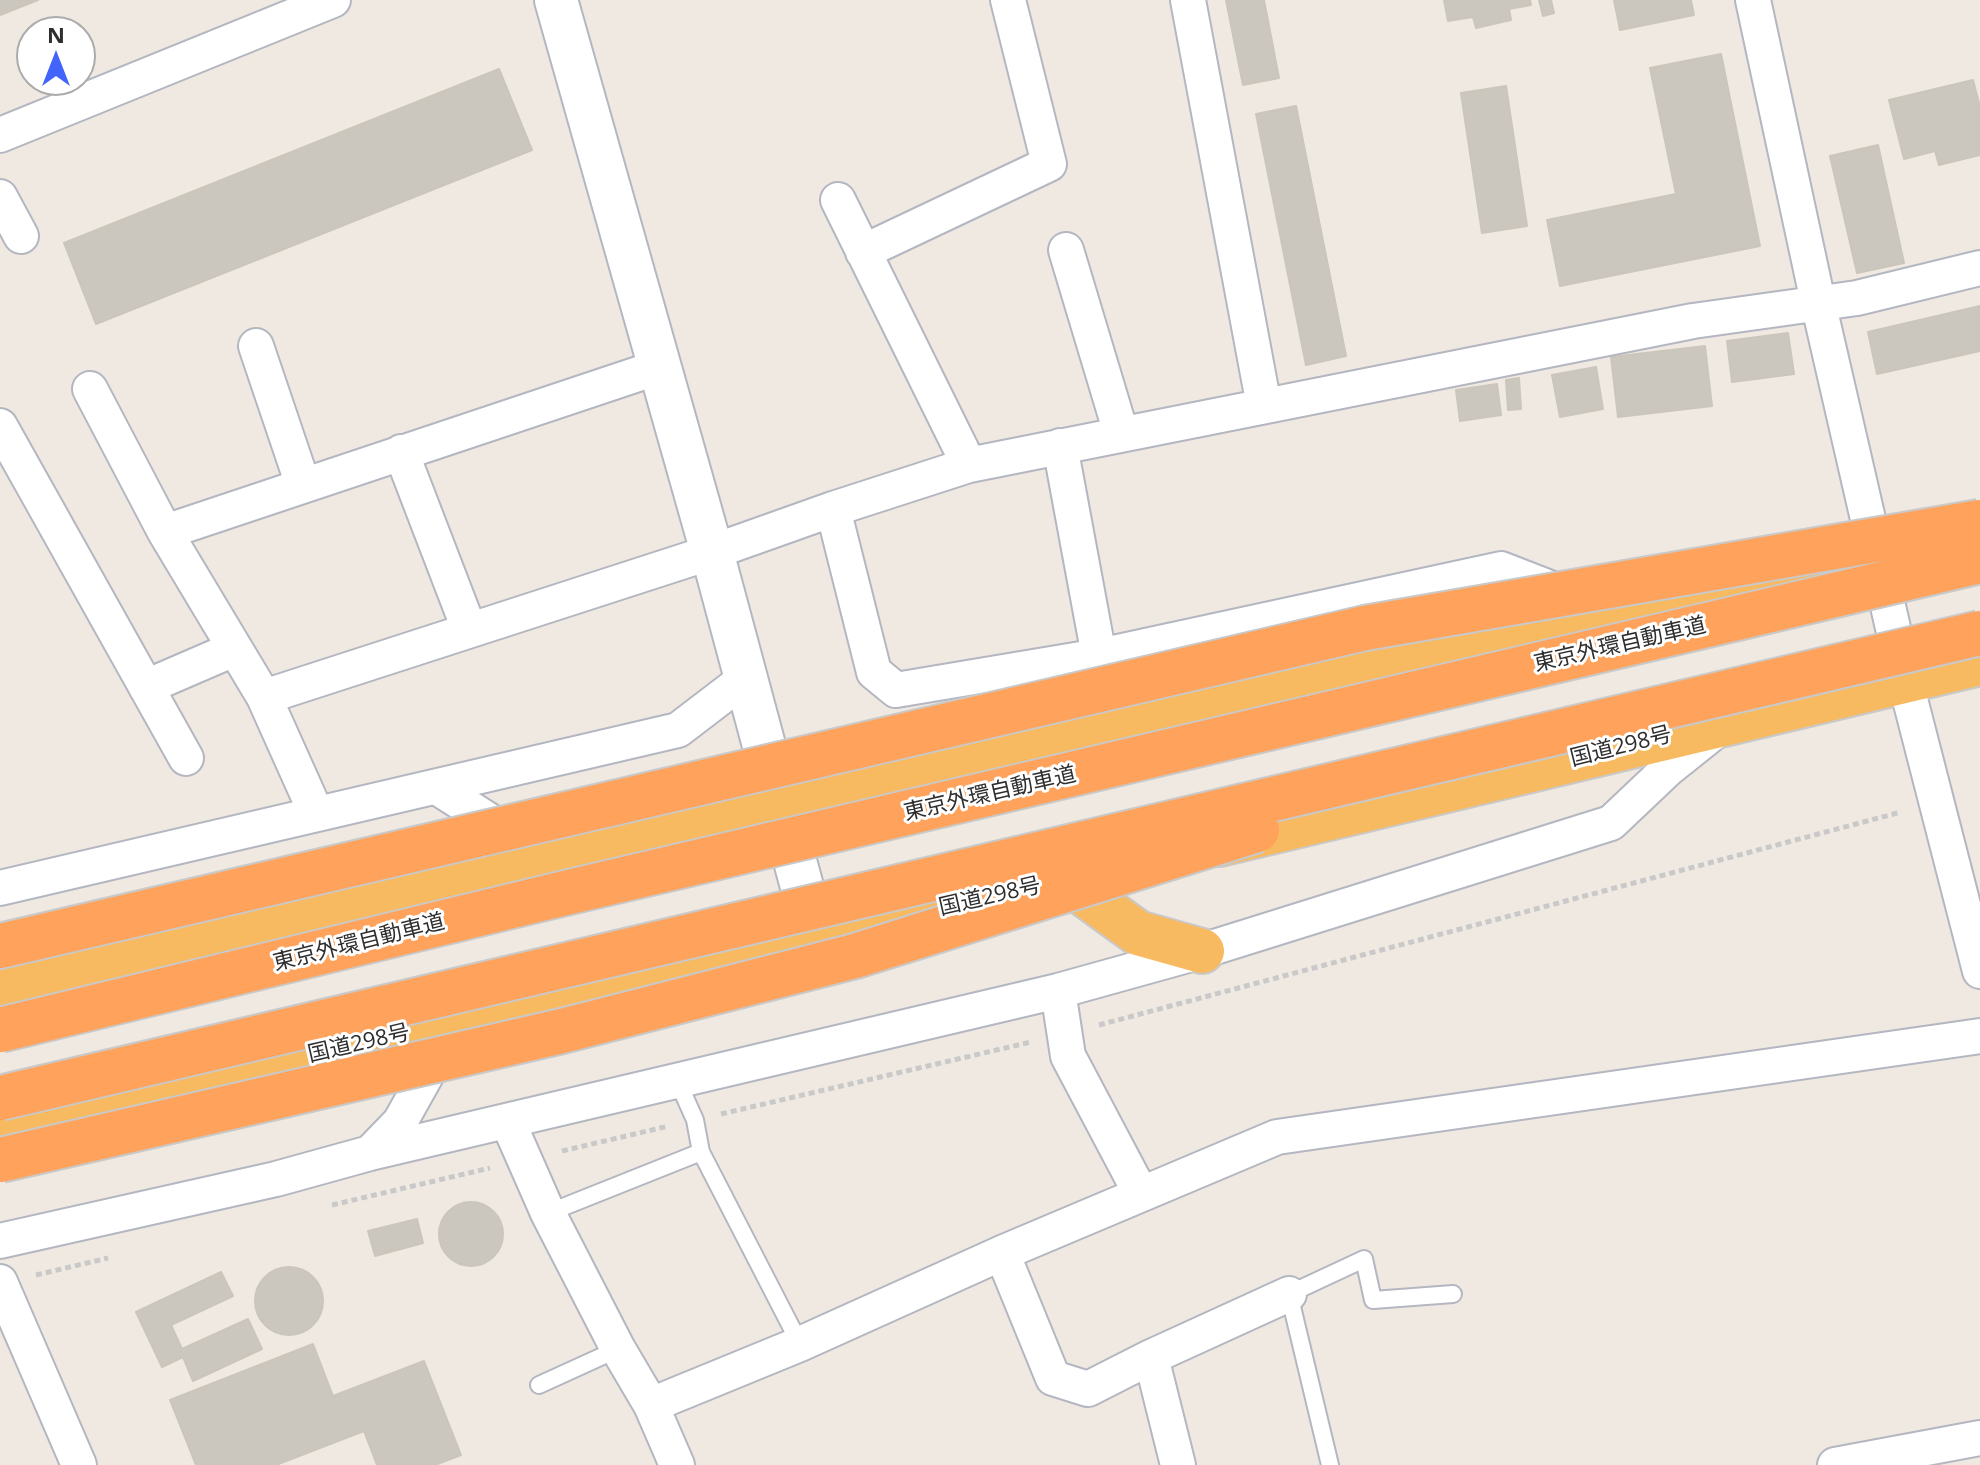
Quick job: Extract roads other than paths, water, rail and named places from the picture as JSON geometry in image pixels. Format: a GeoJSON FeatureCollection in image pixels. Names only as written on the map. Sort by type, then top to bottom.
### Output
{"type":"FeatureCollection","features":[{"type":"Feature","properties":{"kind":"highway"},"geometry":{"type":"LineString","coordinates":[[0,946],[1365,628],[1980,522]]}},
{"type":"Feature","properties":{"kind":"highway"},"geometry":{"type":"LineString","coordinates":[[0,993],[1023,750],[1980,533]]}},
{"type":"Feature","properties":{"kind":"highway","name":"東京外環自動車道"},"geometry":{"type":"LineString","coordinates":[[0,1030],[561,894],[1980,561]]}},
{"type":"Feature","properties":{"kind":"highway"},"geometry":{"type":"LineString","coordinates":[[0,1098],[1980,633]]}},
{"type":"Feature","properties":{"kind":"highway","name":"国道298号"},"geometry":{"type":"LineString","coordinates":[[0,1129],[1980,663]]}},
{"type":"Feature","properties":{"kind":"highway"},"geometry":{"type":"LineString","coordinates":[[0,1160],[562,1031],[855,956],[1599,722]]}},
{"type":"Feature","properties":{"kind":"highway"},"geometry":{"type":"LineString","coordinates":[[1065,880],[1138,933],[1202,951]]}},
{"type":"Feature","properties":{"kind":"street"},"geometry":{"type":"LineString","coordinates":[[0,135],[333,0]]}},
{"type":"Feature","properties":{"kind":"street"},"geometry":{"type":"LineString","coordinates":[[556,0],[712,552],[816,939]]}},
{"type":"Feature","properties":{"kind":"street"},"geometry":{"type":"LineString","coordinates":[[863,252],[1049,164],[1008,0]]}},
{"type":"Feature","properties":{"kind":"street"},"geometry":{"type":"LineString","coordinates":[[1188,0],[1264,406]]}},
{"type":"Feature","properties":{"kind":"street"},"geometry":{"type":"LineString","coordinates":[[1753,0],[1818,302],[1905,680],[1980,971]]}},
{"type":"Feature","properties":{"kind":"street"},"geometry":{"type":"LineString","coordinates":[[0,197],[21,236]]}},
{"type":"Feature","properties":{"kind":"street"},"geometry":{"type":"LineString","coordinates":[[838,200],[969,465]]}},
{"type":"Feature","properties":{"kind":"street"},"geometry":{"type":"LineString","coordinates":[[1066,250],[1121,433]]}},
{"type":"Feature","properties":{"kind":"street"},"geometry":{"type":"LineString","coordinates":[[264,697],[969,465],[1693,321],[1857,298],[1980,268]]}},
{"type":"Feature","properties":{"kind":"street"},"geometry":{"type":"LineString","coordinates":[[256,346],[303,485]]}},
{"type":"Feature","properties":{"kind":"street"},"geometry":{"type":"LineString","coordinates":[[165,532],[659,367]]}},
{"type":"Feature","properties":{"kind":"street"},"geometry":{"type":"LineString","coordinates":[[90,389],[165,532],[264,697],[316,813]]}},
{"type":"Feature","properties":{"kind":"street"},"geometry":{"type":"LineString","coordinates":[[0,426],[186,758]]}},
{"type":"Feature","properties":{"kind":"street"},"geometry":{"type":"LineString","coordinates":[[1023,750],[1099,656],[1060,446]]}},
{"type":"Feature","properties":{"kind":"street"},"geometry":{"type":"LineString","coordinates":[[401,452],[469,629]]}},
{"type":"Feature","properties":{"kind":"street"},"geometry":{"type":"LineString","coordinates":[[833,509],[874,672],[896,690],[1099,656],[1501,569],[1618,613]]}},
{"type":"Feature","properties":{"kind":"street"},"geometry":{"type":"LineString","coordinates":[[146,687],[234,649]]}},
{"type":"Feature","properties":{"kind":"street"},"geometry":{"type":"LineString","coordinates":[[0,888],[678,730],[746,678]]}},
{"type":"Feature","properties":{"kind":"street"},"geometry":{"type":"LineString","coordinates":[[0,1241],[276,1179],[370,1153],[1058,991],[1202,951],[1611,823],[1668,769],[1727,721]]}},
{"type":"Feature","properties":{"kind":"street"},"geometry":{"type":"LineString","coordinates":[[438,788],[552,860]]}},
{"type":"Feature","properties":{"kind":"street"},"geometry":{"type":"LineString","coordinates":[[1058,991],[1068,1056],[1141,1194]]}},
{"type":"Feature","properties":{"kind":"street"},"geometry":{"type":"LineString","coordinates":[[370,1153],[400,1122],[439,1054],[453,1022]]}},
{"type":"Feature","properties":{"kind":"street"},"geometry":{"type":"LineString","coordinates":[[651,1405],[800,1344],[1002,1253],[1277,1137],[1980,1036]]}},
{"type":"Feature","properties":{"kind":"street"},"geometry":{"type":"LineString","coordinates":[[508,1122],[548,1213],[618,1349],[651,1405],[677,1465]]}},
{"type":"Feature","properties":{"kind":"street"},"geometry":{"type":"LineString","coordinates":[[1002,1253],[1053,1378],[1088,1389],[1289,1294]]}},
{"type":"Feature","properties":{"kind":"street"},"geometry":{"type":"LineString","coordinates":[[0,1282],[79,1465]]}},
{"type":"Feature","properties":{"kind":"street"},"geometry":{"type":"LineString","coordinates":[[1151,1357],[1178,1465]]}},
{"type":"Feature","properties":{"kind":"street"},"geometry":{"type":"LineString","coordinates":[[1835,1465],[1980,1438]]}},
{"type":"Feature","properties":{"kind":"lane"},"geometry":{"type":"LineString","coordinates":[[678,1082],[695,1120],[701,1152],[800,1344]]}},
{"type":"Feature","properties":{"kind":"lane"},"geometry":{"type":"LineString","coordinates":[[548,1213],[701,1152]]}},
{"type":"Feature","properties":{"kind":"lane"},"geometry":{"type":"LineString","coordinates":[[1330,1465],[1289,1294],[1364,1259],[1373,1300],[1453,1294]]}},
{"type":"Feature","properties":{"kind":"lane"},"geometry":{"type":"LineString","coordinates":[[539,1385],[618,1349]]}}]}
